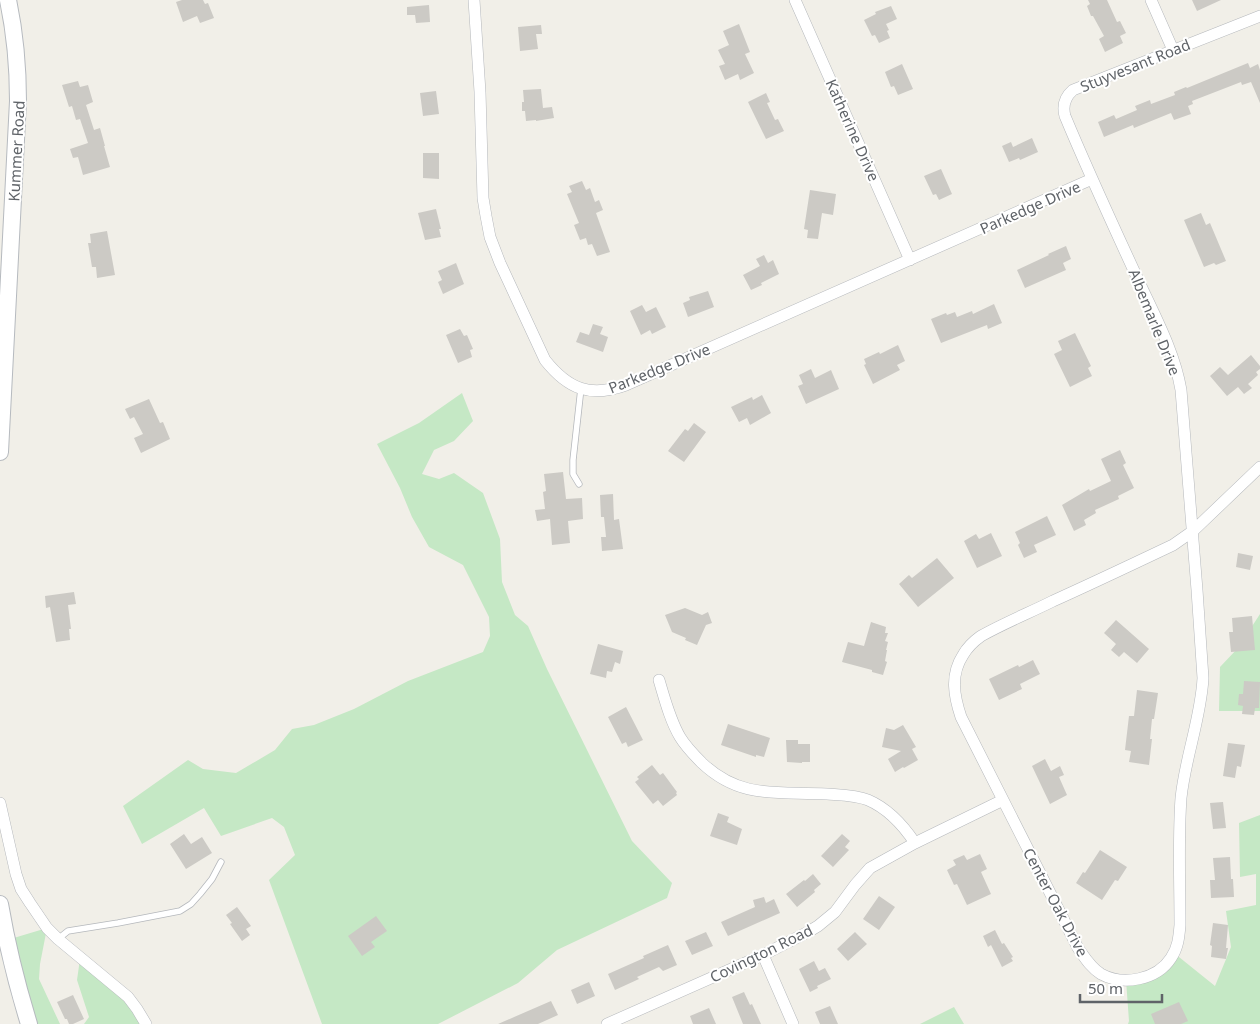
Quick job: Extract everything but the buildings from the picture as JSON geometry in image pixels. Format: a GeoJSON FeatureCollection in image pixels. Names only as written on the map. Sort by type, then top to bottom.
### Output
{"type":"FeatureCollection","features":[{"type":"Feature","properties":{"kind":"street","name":"Kummer Road"},"geometry":{"type":"LineString","coordinates":[[0,452],[4,319],[17,141],[18,83],[14,36],[8,0]]}},
{"type":"Feature","properties":{"kind":"street","name":"Parkedge Drive"},"geometry":{"type":"LineString","coordinates":[[474,0],[480,92],[483,198],[490,237],[545,360],[555,372],[581,388],[600,392],[626,385],[1092,179]]}},
{"type":"Feature","properties":{"kind":"street","name":"Katherine Drive"},"geometry":{"type":"LineString","coordinates":[[795,0],[910,260]]}},
{"type":"Feature","properties":{"kind":"street"},"geometry":{"type":"LineString","coordinates":[[1151,0],[1173,50]]}},
{"type":"Feature","properties":{"kind":"street","name":"Stuyvesant Road"},"geometry":{"type":"LineString","coordinates":[[1092,179],[1064,116],[1064,101],[1068,95],[1081,87],[1260,16]]}},
{"type":"Feature","properties":{"kind":"street","name":"Albemarle Drive"},"geometry":{"type":"LineString","coordinates":[[1092,179],[1160,327],[1178,374],[1193,532]]}},
{"type":"Feature","properties":{"kind":"street","name":"Center Oak Drive"},"geometry":{"type":"LineString","coordinates":[[1193,532],[1202,692],[1186,767],[1182,798],[1179,938],[1170,961],[1156,972],[1136,980],[1117,980],[1100,973],[1092,967],[1078,948],[961,717],[956,702],[954,676],[963,655],[980,637],[1173,545],[1193,532],[1260,466]]}},
{"type":"Feature","properties":{"kind":"street"},"geometry":{"type":"LineString","coordinates":[[659,680],[669,715],[680,737],[696,757],[721,778],[756,791],[769,793],[843,795],[867,800],[888,812],[897,820],[915,843]]}},
{"type":"Feature","properties":{"kind":"street","name":"Covington Road"},"geometry":{"type":"LineString","coordinates":[[607,1024],[763,955],[808,932],[835,912],[870,868],[915,843],[1003,800]]}},
{"type":"Feature","properties":{"kind":"street"},"geometry":{"type":"LineString","coordinates":[[0,803],[21,889],[47,928],[128,997],[146,1024]]}},
{"type":"Feature","properties":{"kind":"street"},"geometry":{"type":"LineString","coordinates":[[0,904],[18,988],[29,1024]]}},
{"type":"Feature","properties":{"kind":"street"},"geometry":{"type":"LineString","coordinates":[[763,955],[793,1024]]}},
{"type":"Feature","properties":{"kind":"lane"},"geometry":{"type":"LineString","coordinates":[[579,484],[573,474],[573,467],[581,388]]}},
{"type":"Feature","properties":{"kind":"lane"},"geometry":{"type":"LineString","coordinates":[[58,939],[68,931],[118,924],[180,911],[191,904],[200,894],[212,879],[221,862]]}},
{"type":"Feature","properties":{"kind":"green space"},"geometry":{"type":"Polygon","coordinates":[[[462,393],[473,421],[454,441],[434,450],[422,474],[439,479],[454,473],[483,493],[500,539],[502,582],[515,615],[528,626],[547,669],[632,841],[672,883],[667,898],[557,950],[518,983],[438,1024],[322,1024],[269,880],[295,855],[284,827],[272,818],[221,836],[204,808],[142,844],[123,806],[188,760],[203,769],[236,773],[275,750],[292,729],[314,725],[354,709],[408,681],[483,652],[490,636],[489,617],[463,565],[429,547],[412,517],[400,488],[377,444],[419,423],[462,393]]]}},
{"type":"Feature","properties":{"kind":"green space"},"geometry":{"type":"Polygon","coordinates":[[[1260,614],[1260,711],[1219,711],[1220,667],[1238,648],[1260,614]]]}},
{"type":"Feature","properties":{"kind":"green space"},"geometry":{"type":"Polygon","coordinates":[[[1260,815],[1260,1024],[1128,1024],[1126,980],[1136,980],[1174,953],[1215,986],[1231,947],[1226,911],[1256,905],[1256,874],[1240,877],[1239,823],[1260,815]]]}},
{"type":"Feature","properties":{"kind":"green space"},"geometry":{"type":"Polygon","coordinates":[[[47,928],[39,979],[60,1024],[29,1024],[7,940],[47,928]]]}},
{"type":"Feature","properties":{"kind":"green space"},"geometry":{"type":"Polygon","coordinates":[[[80,959],[94,968],[146,1024],[84,1024],[89,1017],[77,980],[80,959]]]}},
{"type":"Feature","properties":{"kind":"green space"},"geometry":{"type":"Polygon","coordinates":[[[954,1007],[964,1024],[920,1024],[954,1007]]]}}]}
